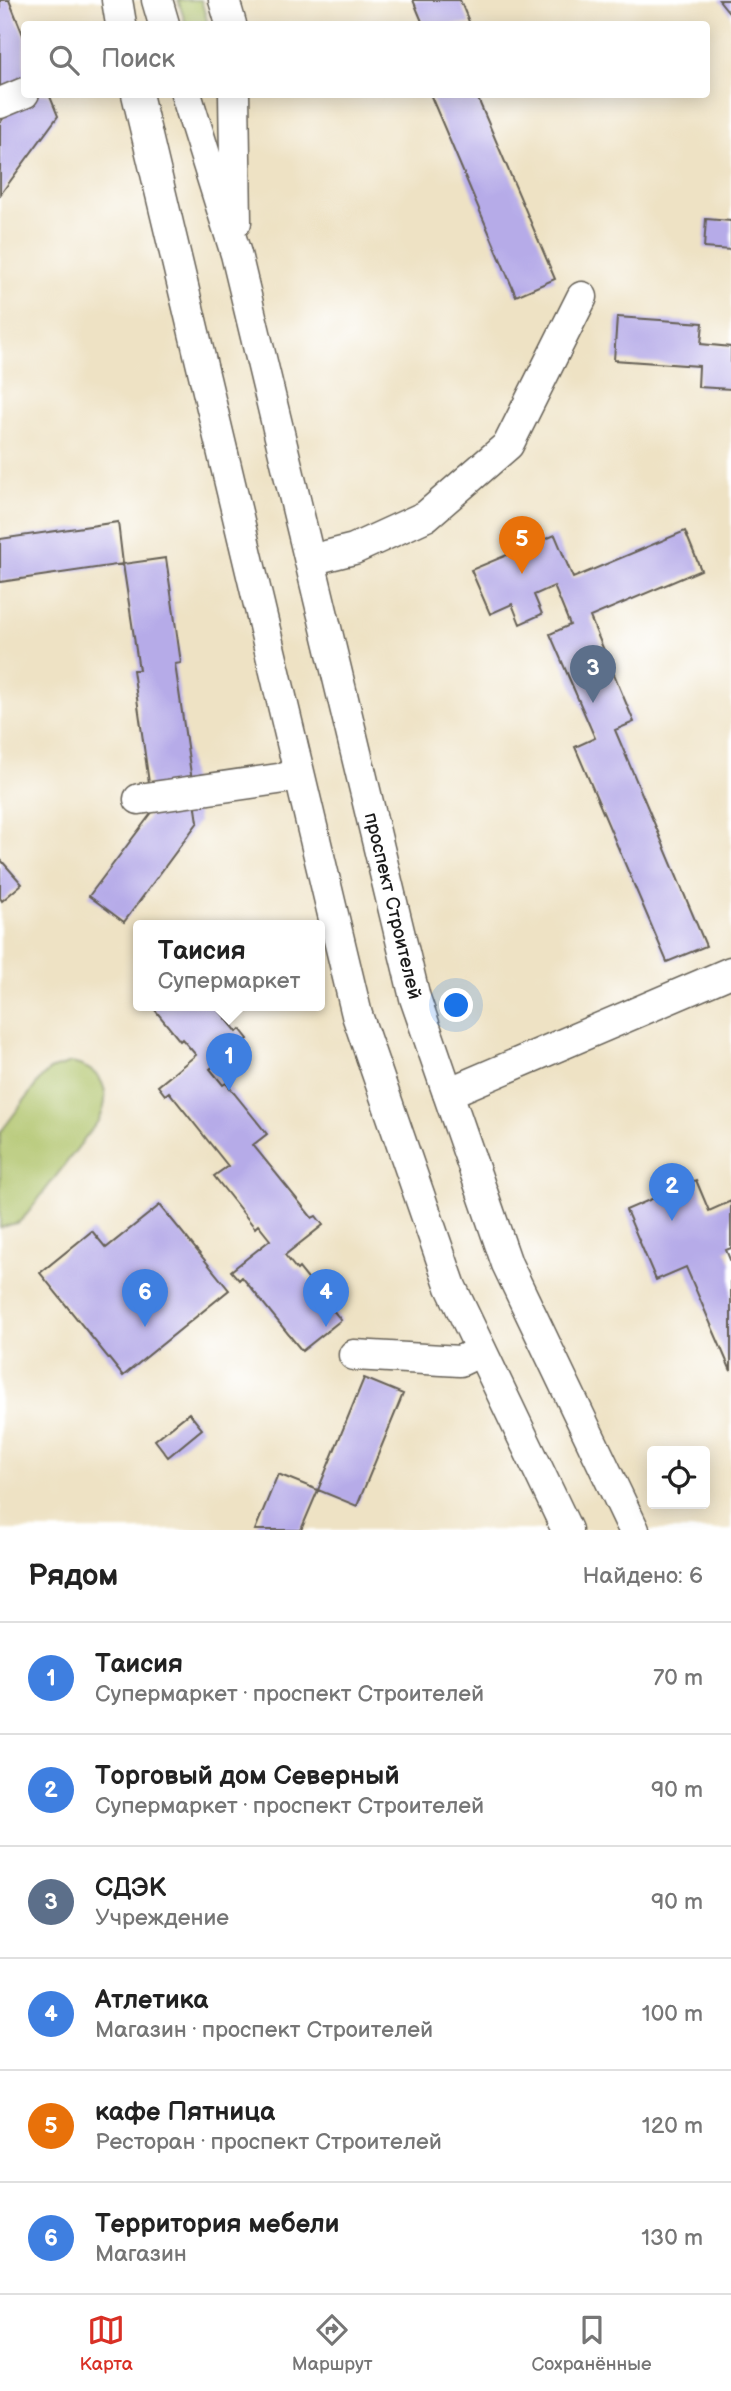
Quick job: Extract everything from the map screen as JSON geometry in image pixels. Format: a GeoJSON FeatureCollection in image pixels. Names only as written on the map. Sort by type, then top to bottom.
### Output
{"type":"FeatureCollection","features":[{"type":"Feature","properties":{"kind":"street"},"geometry":{"type":"LineString","coordinates":[[117,0],[120,21]]}},
{"type":"Feature","properties":{"kind":"street"},"geometry":{"type":"LineString","coordinates":[[157,0],[163,21]]}},
{"type":"Feature","properties":{"kind":"street"},"geometry":{"type":"LineString","coordinates":[[224,0],[230,21]]}},
{"type":"Feature","properties":{"kind":"street"},"geometry":{"type":"LineString","coordinates":[[0,103],[21,94]]}},
{"type":"Feature","properties":{"kind":"street"},"geometry":{"type":"LineString","coordinates":[[138,98],[357,1015],[451,1287],[567,1530]]}},
{"type":"Feature","properties":{"kind":"street","name":"проспект Строителей"},"geometry":{"type":"LineString","coordinates":[[187,98],[236,254],[415,998],[507,1264],[634,1530]]}},
{"type":"Feature","properties":{"kind":"street","name":"проспект Строителей"},"geometry":{"type":"LineString","coordinates":[[234,98],[236,254]]}},
{"type":"Feature","properties":{"kind":"street"},"geometry":{"type":"LineString","coordinates":[[310,559],[354,549],[426,516],[508,445],[582,296]]}},
{"type":"Feature","properties":{"kind":"street"},"geometry":{"type":"LineString","coordinates":[[139,799],[299,776]]}},
{"type":"Feature","properties":{"kind":"street"},"geometry":{"type":"LineString","coordinates":[[448,1093],[731,972]]}},
{"type":"Feature","properties":{"kind":"street"},"geometry":{"type":"LineString","coordinates":[[354,1355],[460,1361],[481,1350]]}},
{"type":"Feature","properties":{"kind":"green space"},"geometry":{"type":"Polygon","coordinates":[[[178,0],[201,0],[207,21],[185,21],[178,0]]]}},
{"type":"Feature","properties":{"kind":"green space"},"geometry":{"type":"Polygon","coordinates":[[[71,1063],[91,1070],[102,1083],[105,1100],[99,1120],[27,1214],[19,1222],[0,1228],[0,1133],[42,1077],[50,1070],[71,1063]]]}},
{"type":"Feature","properties":{"kind":"building"},"geometry":{"type":"Polygon","coordinates":[[[0,0],[9,0],[21,30],[21,98],[51,98],[58,116],[0,195],[0,123],[9,110],[0,88],[0,0]]]}},
{"type":"Feature","properties":{"kind":"building"},"geometry":{"type":"Polygon","coordinates":[[[413,0],[460,0],[469,21],[422,21],[413,0]]]}},
{"type":"Feature","properties":{"kind":"building"},"geometry":{"type":"Polygon","coordinates":[[[719,0],[731,0],[731,15],[719,0]]]}},
{"type":"Feature","properties":{"kind":"building"},"geometry":{"type":"Polygon","coordinates":[[[432,98],[478,98],[555,279],[516,296],[432,98]]]}},
{"type":"Feature","properties":{"kind":"building"},"geometry":{"type":"Polygon","coordinates":[[[706,219],[731,221],[731,250],[704,248],[706,219]]]}},
{"type":"Feature","properties":{"kind":"building"},"geometry":{"type":"Polygon","coordinates":[[[617,317],[703,323],[701,344],[731,347],[731,389],[698,387],[699,366],[614,360],[617,317]]]}},
{"type":"Feature","properties":{"kind":"building"},"geometry":{"type":"Polygon","coordinates":[[[118,522],[123,564],[0,582],[0,539],[118,522]]]}},
{"type":"Feature","properties":{"kind":"building"},"geometry":{"type":"Polygon","coordinates":[[[685,531],[701,570],[590,617],[634,722],[615,730],[706,946],[667,962],[575,747],[595,738],[550,634],[570,625],[554,586],[534,595],[542,614],[520,624],[512,604],[490,614],[471,570],[555,535],[573,578],[685,531]]]}},
{"type":"Feature","properties":{"kind":"building"},"geometry":{"type":"Polygon","coordinates":[[[166,558],[181,663],[175,664],[198,822],[124,922],[89,896],[153,811],[133,670],[139,670],[123,564],[166,558]]]}},
{"type":"Feature","properties":{"kind":"building"},"geometry":{"type":"Polygon","coordinates":[[[0,859],[22,884],[2,901],[0,898],[0,859]]]}},
{"type":"Feature","properties":{"kind":"building"},"geometry":{"type":"Polygon","coordinates":[[[156,1011],[220,1011],[237,1032],[240,1029],[248,1039],[210,1069],[223,1085],[226,1083],[267,1134],[253,1145],[312,1218],[316,1216],[323,1225],[285,1255],[297,1270],[299,1268],[341,1320],[302,1351],[242,1277],[239,1280],[231,1271],[270,1240],[258,1225],[255,1228],[214,1176],[228,1166],[169,1092],[165,1095],[158,1086],[196,1055],[182,1039],[180,1041],[156,1011]]]}},
{"type":"Feature","properties":{"kind":"building"},"geometry":{"type":"Polygon","coordinates":[[[696,1180],[709,1211],[731,1201],[731,1248],[726,1250],[731,1262],[731,1371],[686,1267],[656,1280],[626,1210],[696,1180]]]}},
{"type":"Feature","properties":{"kind":"building"},"geometry":{"type":"Polygon","coordinates":[[[160,1205],[229,1290],[123,1376],[40,1273],[92,1231],[106,1248],[160,1205]]]}},
{"type":"Feature","properties":{"kind":"building"},"geometry":{"type":"Polygon","coordinates":[[[364,1378],[403,1394],[357,1506],[318,1490],[364,1378]]]}},
{"type":"Feature","properties":{"kind":"building"},"geometry":{"type":"Polygon","coordinates":[[[189,1413],[202,1429],[168,1457],[155,1440],[189,1413]]]}},
{"type":"Feature","properties":{"kind":"building"},"geometry":{"type":"Polygon","coordinates":[[[278,1474],[318,1490],[301,1530],[255,1530],[278,1474]]]}},
{"type":"Feature","properties":{"kind":"place","name":"кафе Пятница"},"geometry":{"type":"Point","coordinates":[522,574]}},
{"type":"Feature","properties":{"kind":"place","name":"СДЭК"},"geometry":{"type":"Point","coordinates":[593,703]}},
{"type":"Feature","properties":{"kind":"place","name":"Таисия"},"geometry":{"type":"Point","coordinates":[229,1091]}},
{"type":"Feature","properties":{"kind":"place","name":"Торговый дом Северный"},"geometry":{"type":"Point","coordinates":[672,1221]}},
{"type":"Feature","properties":{"kind":"place","name":"Территория мебели"},"geometry":{"type":"Point","coordinates":[145,1327]}},
{"type":"Feature","properties":{"kind":"place","name":"Атлетика"},"geometry":{"type":"Point","coordinates":[326,1327]}}]}
